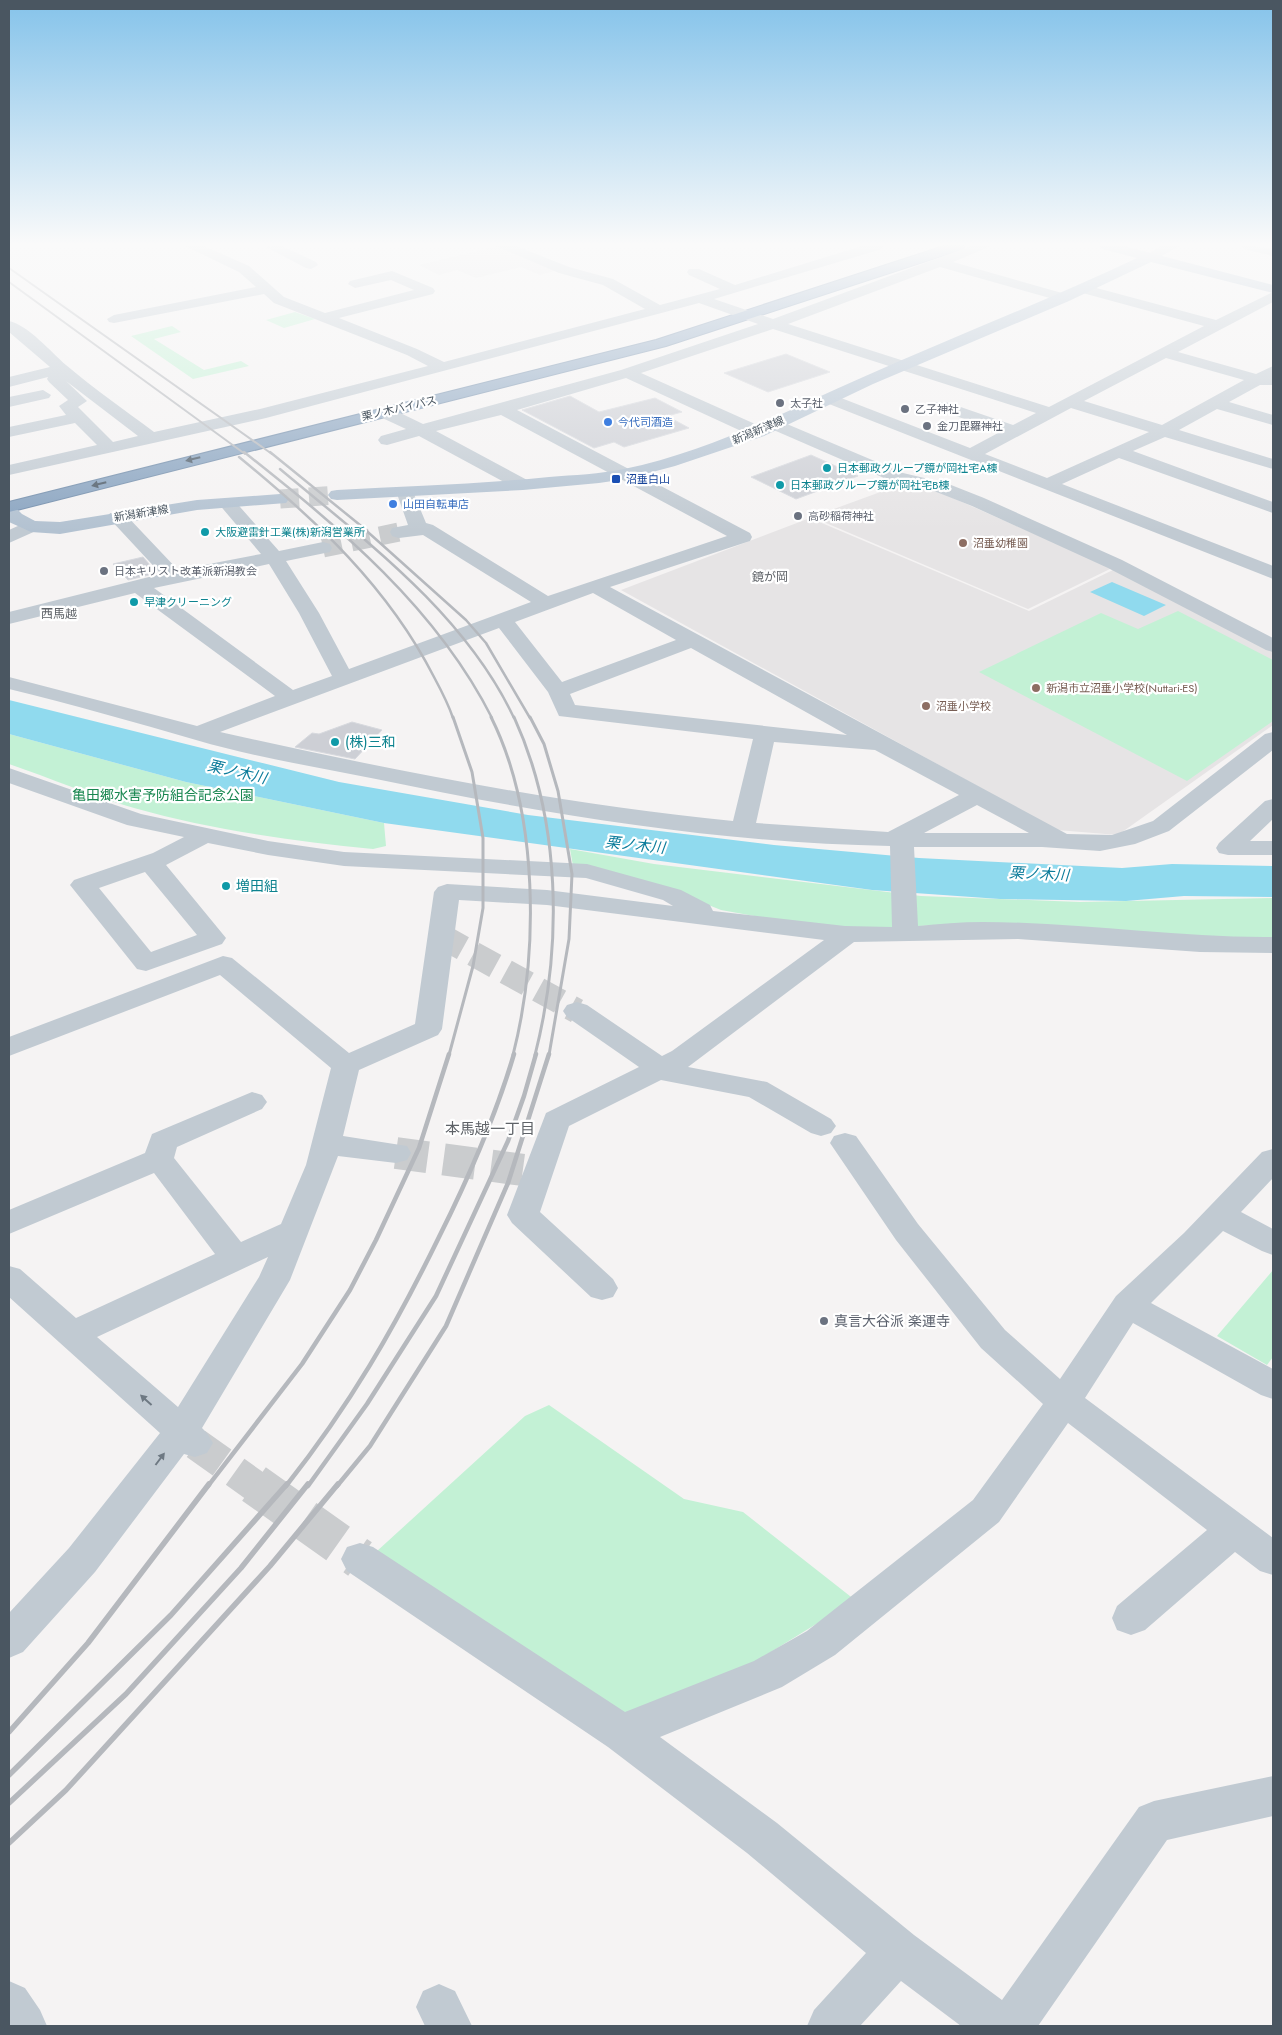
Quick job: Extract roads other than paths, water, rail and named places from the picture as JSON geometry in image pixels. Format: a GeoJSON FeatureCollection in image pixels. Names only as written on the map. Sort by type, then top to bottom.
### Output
{"type":"FeatureCollection","features":[{"type":"Feature","properties":{"kind":"highway","name":"栗ノ木バイパス"},"geometry":{"type":"LineString","coordinates":[[9,493],[620,341]]}},
{"type":"Feature","properties":{"kind":"highway","name":"栗ノ木バイパス"},"geometry":{"type":"LineString","coordinates":[[9,509],[384,412],[611,356],[662,341]]}},
{"type":"Feature","properties":{"kind":"main road","name":"新潟新津線"},"geometry":{"type":"LineString","coordinates":[[338,495],[523,485],[626,474],[713,449],[766,422],[830,399],[961,341]]}},
{"type":"Feature","properties":{"kind":"main road","name":"新潟新津線"},"geometry":{"type":"LineString","coordinates":[[9,509],[15,518],[31,526],[60,528],[197,505],[280,499]]}},
{"type":"Feature","properties":{"kind":"street"},"geometry":{"type":"LineString","coordinates":[[30,341],[79,401],[67,406],[110,448]]}},
{"type":"Feature","properties":{"kind":"street"},"geometry":{"type":"LineString","coordinates":[[383,341],[412,352],[442,367]]}},
{"type":"Feature","properties":{"kind":"street"},"geometry":{"type":"LineString","coordinates":[[9,470],[260,414],[539,341]]}},
{"type":"Feature","properties":{"kind":"street"},"geometry":{"type":"LineString","coordinates":[[387,440],[627,373],[723,341]]}},
{"type":"Feature","properties":{"kind":"street"},"geometry":{"type":"LineString","coordinates":[[829,341],[906,364],[1052,413]]}},
{"type":"Feature","properties":{"kind":"street"},"geometry":{"type":"LineString","coordinates":[[972,462],[1015,432],[1187,341]]}},
{"type":"Feature","properties":{"kind":"street"},"geometry":{"type":"LineString","coordinates":[[1164,353],[1265,381]]}},
{"type":"Feature","properties":{"kind":"street"},"geometry":{"type":"LineString","coordinates":[[652,365],[670,373]]}},
{"type":"Feature","properties":{"kind":"street"},"geometry":{"type":"LineString","coordinates":[[9,382],[55,371],[152,439]]}},
{"type":"Feature","properties":{"kind":"street"},"geometry":{"type":"LineString","coordinates":[[1048,484],[1166,430],[1215,403],[1265,381],[1273,371]]}},
{"type":"Feature","properties":{"kind":"street"},"geometry":{"type":"LineString","coordinates":[[627,373],[766,422],[897,477],[940,487],[1115,564],[1273,646]]}},
{"type":"Feature","properties":{"kind":"street"},"geometry":{"type":"LineString","coordinates":[[9,402],[43,395]]}},
{"type":"Feature","properties":{"kind":"street"},"geometry":{"type":"LineString","coordinates":[[830,399],[972,462],[990,462],[1273,573]]}},
{"type":"Feature","properties":{"kind":"street"},"geometry":{"type":"LineString","coordinates":[[1072,403],[1273,464]]}},
{"type":"Feature","properties":{"kind":"street"},"geometry":{"type":"LineString","coordinates":[[1215,403],[1273,420]]}},
{"type":"Feature","properties":{"kind":"street"},"geometry":{"type":"LineString","coordinates":[[940,405],[1015,432]]}},
{"type":"Feature","properties":{"kind":"street"},"geometry":{"type":"LineString","coordinates":[[200,734],[212,727],[594,586],[743,537],[503,409]]}},
{"type":"Feature","properties":{"kind":"street"},"geometry":{"type":"LineString","coordinates":[[384,412],[523,485]]}},
{"type":"Feature","properties":{"kind":"street"},"geometry":{"type":"LineString","coordinates":[[9,432],[79,418]]}},
{"type":"Feature","properties":{"kind":"street"},"geometry":{"type":"LineString","coordinates":[[1119,452],[1273,508]]}},
{"type":"Feature","properties":{"kind":"street"},"geometry":{"type":"LineString","coordinates":[[940,487],[957,479]]}},
{"type":"Feature","properties":{"kind":"street"},"geometry":{"type":"LineString","coordinates":[[405,491],[419,530]]}},
{"type":"Feature","properties":{"kind":"street"},"geometry":{"type":"LineString","coordinates":[[227,503],[275,558],[309,613],[344,679]]}},
{"type":"Feature","properties":{"kind":"street"},"geometry":{"type":"LineString","coordinates":[[117,517],[174,578]]}},
{"type":"Feature","properties":{"kind":"street"},"geometry":{"type":"LineString","coordinates":[[9,537],[31,526]]}},
{"type":"Feature","properties":{"kind":"street"},"geometry":{"type":"LineString","coordinates":[[399,532],[426,529],[547,604]]}},
{"type":"Feature","properties":{"kind":"street"},"geometry":{"type":"LineString","coordinates":[[9,618],[174,578],[323,548]]}},
{"type":"Feature","properties":{"kind":"street"},"geometry":{"type":"LineString","coordinates":[[140,586],[291,698]]}},
{"type":"Feature","properties":{"kind":"street"},"geometry":{"type":"LineString","coordinates":[[594,586],[882,745],[1061,840]]}},
{"type":"Feature","properties":{"kind":"street"},"geometry":{"type":"LineString","coordinates":[[504,620],[558,690],[567,711],[764,734],[882,745]]}},
{"type":"Feature","properties":{"kind":"street"},"geometry":{"type":"LineString","coordinates":[[558,690],[694,640]]}},
{"type":"Feature","properties":{"kind":"street"},"geometry":{"type":"LineString","coordinates":[[9,684],[66,696],[200,734],[335,765],[486,794],[621,816],[743,829],[898,842],[1061,840],[1107,843],[1140,835],[1161,826],[1273,739]]}},
{"type":"Feature","properties":{"kind":"street"},"geometry":{"type":"LineString","coordinates":[[743,829],[764,734]]}},
{"type":"Feature","properties":{"kind":"street"},"geometry":{"type":"LineString","coordinates":[[9,774],[135,820],[268,848],[344,859],[587,871],[672,895],[725,922]]}},
{"type":"Feature","properties":{"kind":"street"},"geometry":{"type":"LineString","coordinates":[[898,842],[978,795]]}},
{"type":"Feature","properties":{"kind":"street"},"geometry":{"type":"LineString","coordinates":[[1273,806],[1228,848],[1273,848]]}},
{"type":"Feature","properties":{"kind":"street"},"geometry":{"type":"LineString","coordinates":[[149,861],[213,938],[146,963],[82,885],[149,861],[187,848],[203,835]]}},
{"type":"Feature","properties":{"kind":"street"},"geometry":{"type":"LineString","coordinates":[[898,842],[905,928]]}},
{"type":"Feature","properties":{"kind":"street"},"geometry":{"type":"LineString","coordinates":[[346,1065],[428,1029],[447,892],[589,902],[725,922],[847,934],[905,928],[1091,935],[1178,943],[1273,945]]}},
{"type":"Feature","properties":{"kind":"street"},"geometry":{"type":"LineString","coordinates":[[602,1288],[523,1215],[556,1120],[682,1058],[847,934]]}},
{"type":"Feature","properties":{"kind":"street"},"geometry":{"type":"LineString","coordinates":[[9,1047],[224,964],[346,1065]]}},
{"type":"Feature","properties":{"kind":"street"},"geometry":{"type":"LineString","coordinates":[[577,1011],[666,1072],[757,1089],[833,1134],[907,1232],[993,1339],[1042,1384],[1273,1559]]}},
{"type":"Feature","properties":{"kind":"street"},"geometry":{"type":"LineString","coordinates":[[9,1640],[82,1560],[138,1488],[188,1437],[274,1280],[321,1165],[346,1065]]}},
{"type":"Feature","properties":{"kind":"street"},"geometry":{"type":"LineString","coordinates":[[159,1159],[163,1142],[252,1102]]}},
{"type":"Feature","properties":{"kind":"street"},"geometry":{"type":"LineString","coordinates":[[326,1144],[396,1153]]}},
{"type":"Feature","properties":{"kind":"street"},"geometry":{"type":"LineString","coordinates":[[9,1223],[159,1159]]}},
{"type":"Feature","properties":{"kind":"street"},"geometry":{"type":"LineString","coordinates":[[159,1159],[235,1258]]}},
{"type":"Feature","properties":{"kind":"street"},"geometry":{"type":"LineString","coordinates":[[622,1733],[768,1674],[821,1643],[986,1511],[1065,1400],[1128,1305],[1220,1215],[1273,1159]]}},
{"type":"Feature","properties":{"kind":"street"},"geometry":{"type":"LineString","coordinates":[[1220,1215],[1273,1243]]}},
{"type":"Feature","properties":{"kind":"street"},"geometry":{"type":"LineString","coordinates":[[72,1334],[294,1231]]}},
{"type":"Feature","properties":{"kind":"street"},"geometry":{"type":"LineString","coordinates":[[11,1282],[188,1437]]}},
{"type":"Feature","properties":{"kind":"street"},"geometry":{"type":"LineString","coordinates":[[1128,1305],[1273,1385]]}},
{"type":"Feature","properties":{"kind":"street"},"geometry":{"type":"LineString","coordinates":[[1131,1618],[1234,1530]]}},
{"type":"Feature","properties":{"kind":"street"},"geometry":{"type":"LineString","coordinates":[[360,1559],[622,1733],[762,1838],[898,1951],[998,2026]]}},
{"type":"Feature","properties":{"kind":"street"},"geometry":{"type":"LineString","coordinates":[[1011,2026],[1154,1822],[1273,1796]]}},
{"type":"Feature","properties":{"kind":"street"},"geometry":{"type":"LineString","coordinates":[[830,2026],[898,1951]]}},
{"type":"Feature","properties":{"kind":"street"},"geometry":{"type":"LineString","coordinates":[[9,2004],[24,2026]]}},
{"type":"Feature","properties":{"kind":"water"},"geometry":{"type":"Polygon","coordinates":[[[1112,582],[1166,605],[1144,616],[1090,592],[1112,582]]]}},
{"type":"Feature","properties":{"kind":"water","name":"栗ノ木川"},"geometry":{"type":"Polygon","coordinates":[[[9,700],[339,782],[528,815],[774,845],[919,858],[1122,868],[1172,864],[1273,866],[1273,897],[1184,896],[1126,901],[1000,899],[872,890],[384,823],[186,782],[9,734],[9,700]]]}},
{"type":"Feature","properties":{"kind":"tunnel"},"geometry":{"type":"LineString","coordinates":[[280,499],[337,495]]}},
{"type":"Feature","properties":{"kind":"tunnel"},"geometry":{"type":"LineString","coordinates":[[323,548],[399,532]]}},
{"type":"Feature","properties":{"kind":"tunnel"},"geometry":{"type":"LineString","coordinates":[[441,936],[577,1011]]}},
{"type":"Feature","properties":{"kind":"tunnel"},"geometry":{"type":"LineString","coordinates":[[396,1153],[538,1172]]}},
{"type":"Feature","properties":{"kind":"tunnel"},"geometry":{"type":"LineString","coordinates":[[196,1444],[255,1486]]}},
{"type":"Feature","properties":{"kind":"tunnel"},"geometry":{"type":"LineString","coordinates":[[254,1484],[360,1559]]}},
{"type":"Feature","properties":{"kind":"railway"},"geometry":{"type":"LineString","coordinates":[[90,341],[245,454]]}},
{"type":"Feature","properties":{"kind":"railway"},"geometry":{"type":"LineString","coordinates":[[112,341],[272,454]]}},
{"type":"Feature","properties":{"kind":"railway"},"geometry":{"type":"LineString","coordinates":[[244,452],[350,540],[414,605],[443,640],[469,678],[492,718]]}},
{"type":"Feature","properties":{"kind":"railway"},"geometry":{"type":"LineString","coordinates":[[270,452],[360,525],[466,620],[486,643],[530,718]]}},
{"type":"Feature","properties":{"kind":"railway"},"geometry":{"type":"LineString","coordinates":[[239,457],[295,505],[348,557],[372,584],[416,644],[442,692],[453,718]]}},
{"type":"Feature","properties":{"kind":"railway"},"geometry":{"type":"LineString","coordinates":[[280,469],[379,552],[441,612],[469,645],[493,680],[514,718]]}},
{"type":"Feature","properties":{"kind":"railway"},"geometry":{"type":"LineString","coordinates":[[449,1055],[473,966],[483,908],[483,838],[472,772],[453,717]]}},
{"type":"Feature","properties":{"kind":"railway"},"geometry":{"type":"LineString","coordinates":[[491,717],[507,755],[518,796],[526,839],[530,884],[530,929],[527,973],[513,1055]]}},
{"type":"Feature","properties":{"kind":"railway"},"geometry":{"type":"LineString","coordinates":[[514,717],[530,757],[541,798],[549,840],[553,883],[553,927],[550,970],[544,1013],[535,1055]]}},
{"type":"Feature","properties":{"kind":"railway"},"geometry":{"type":"LineString","coordinates":[[530,717],[544,744],[558,791],[572,874],[569,939],[549,1055]]}},
{"type":"Feature","properties":{"kind":"railway"},"geometry":{"type":"LineString","coordinates":[[208,1486],[302,1364],[350,1290],[376,1240],[419,1148],[449,1054]]}},
{"type":"Feature","properties":{"kind":"railway"},"geometry":{"type":"LineString","coordinates":[[286,1486],[331,1426],[370,1366],[422,1271],[471,1170],[490,1124],[514,1054]]}},
{"type":"Feature","properties":{"kind":"railway"},"geometry":{"type":"LineString","coordinates":[[308,1486],[367,1404],[436,1296],[508,1141],[536,1054]]}},
{"type":"Feature","properties":{"kind":"railway"},"geometry":{"type":"LineString","coordinates":[[337,1486],[370,1446],[446,1326],[508,1183],[549,1054]]}},
{"type":"Feature","properties":{"kind":"railway"},"geometry":{"type":"LineString","coordinates":[[9,1732],[88,1643],[209,1484]]}},
{"type":"Feature","properties":{"kind":"railway"},"geometry":{"type":"LineString","coordinates":[[9,1775],[171,1615],[287,1484]]}},
{"type":"Feature","properties":{"kind":"railway"},"geometry":{"type":"LineString","coordinates":[[9,1803],[126,1694],[241,1568],[308,1484]]}},
{"type":"Feature","properties":{"kind":"railway"},"geometry":{"type":"LineString","coordinates":[[9,1843],[66,1790],[270,1566],[338,1484]]}},
{"type":"Feature","properties":{"kind":"place","name":"太子社"},"geometry":{"type":"Point","coordinates":[780,403]}},
{"type":"Feature","properties":{"kind":"place","name":"乙子神社"},"geometry":{"type":"Point","coordinates":[905,409]}},
{"type":"Feature","properties":{"kind":"place","name":"今代司酒造"},"geometry":{"type":"Point","coordinates":[608,422]}},
{"type":"Feature","properties":{"kind":"place","name":"金刀毘羅神社"},"geometry":{"type":"Point","coordinates":[927,426]}},
{"type":"Feature","properties":{"kind":"place","name":"日本郵政グループ鏡が岡社宅A棟"},"geometry":{"type":"Point","coordinates":[827,468]}},
{"type":"Feature","properties":{"kind":"place","name":"沼垂白山"},"geometry":{"type":"Point","coordinates":[616,479]}},
{"type":"Feature","properties":{"kind":"place","name":"日本郵政グループ鏡が岡社宅B棟"},"geometry":{"type":"Point","coordinates":[780,485]}},
{"type":"Feature","properties":{"kind":"place","name":"山田自転車店"},"geometry":{"type":"Point","coordinates":[393,504]}},
{"type":"Feature","properties":{"kind":"place","name":"高砂稲荷神社"},"geometry":{"type":"Point","coordinates":[798,516]}},
{"type":"Feature","properties":{"kind":"place","name":"大阪避雷針工業(株)新潟営業所"},"geometry":{"type":"Point","coordinates":[205,532]}},
{"type":"Feature","properties":{"kind":"place","name":"沼垂幼稚園"},"geometry":{"type":"Point","coordinates":[963,543]}},
{"type":"Feature","properties":{"kind":"place","name":"日本キリスト改革派新潟教会"},"geometry":{"type":"Point","coordinates":[104,571]}},
{"type":"Feature","properties":{"kind":"place","name":"早津クリーニング"},"geometry":{"type":"Point","coordinates":[134,602]}},
{"type":"Feature","properties":{"kind":"place","name":"新潟市立沼垂小学校(Nuttari-ES)"},"geometry":{"type":"Point","coordinates":[1036,688]}},
{"type":"Feature","properties":{"kind":"place","name":"沼垂小学校"},"geometry":{"type":"Point","coordinates":[926,706]}},
{"type":"Feature","properties":{"kind":"place","name":"(株)三和"},"geometry":{"type":"Point","coordinates":[335,742]}},
{"type":"Feature","properties":{"kind":"place","name":"増田組"},"geometry":{"type":"Point","coordinates":[226,886]}},
{"type":"Feature","properties":{"kind":"place","name":"真言大谷派 楽運寺"},"geometry":{"type":"Point","coordinates":[824,1321]}},
{"type":"Feature","properties":{"kind":"district","name":"鏡が岡"},"geometry":{"type":"Point","coordinates":[770,577]}},
{"type":"Feature","properties":{"kind":"district","name":"西馬越"},"geometry":{"type":"Point","coordinates":[59,614]}},
{"type":"Feature","properties":{"kind":"district","name":"本馬越一丁目"},"geometry":{"type":"Point","coordinates":[490,1129]}},
{"type":"Feature","properties":{"kind":"park label","name":"亀田郷水害予防組合記念公園"},"geometry":{"type":"Point","coordinates":[163,795]}}]}
